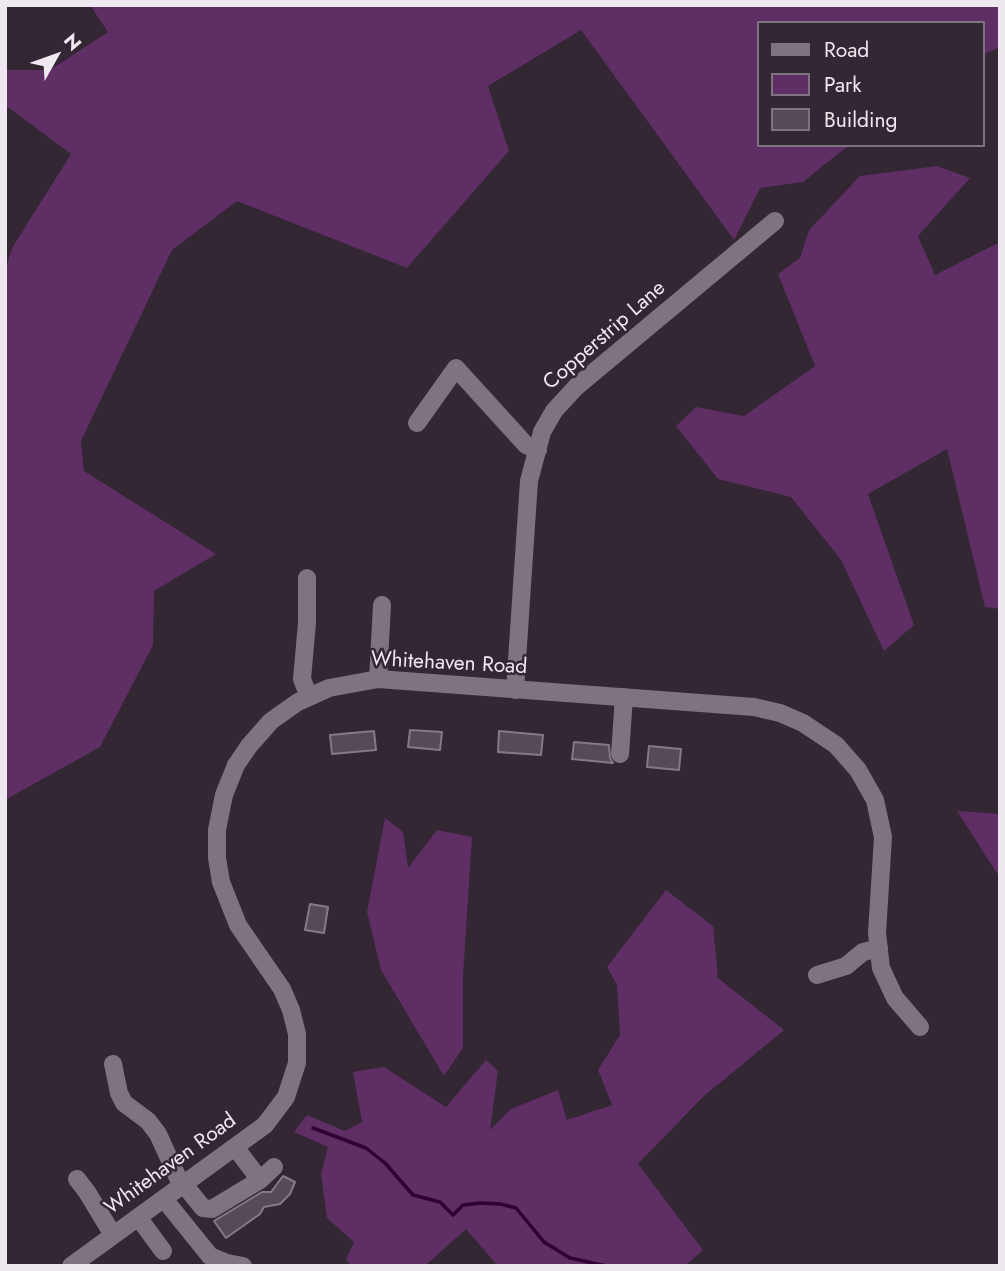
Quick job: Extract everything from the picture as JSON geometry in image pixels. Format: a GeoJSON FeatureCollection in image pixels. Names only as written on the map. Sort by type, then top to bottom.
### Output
{"type":"FeatureCollection","features":[{"type":"Feature","properties":{"kind":"street","name":"Copperstrip Lane"},"geometry":{"type":"LineString","coordinates":[[515,690],[529,481],[542,432],[554,411],[576,387],[775,221]]}},
{"type":"Feature","properties":{"kind":"street"},"geometry":{"type":"LineString","coordinates":[[417,423],[456,368],[526,445],[538,450]]}},
{"type":"Feature","properties":{"kind":"street"},"geometry":{"type":"LineString","coordinates":[[307,578],[307,623],[302,679],[309,697]]}},
{"type":"Feature","properties":{"kind":"street"},"geometry":{"type":"LineString","coordinates":[[378,680],[382,605]]}},
{"type":"Feature","properties":{"kind":"street","name":"Whitehaven Road"},"geometry":{"type":"LineString","coordinates":[[71,1266],[265,1125],[286,1097],[297,1063],[297,1034],[291,1010],[282,989],[238,925],[221,883],[217,858],[217,830],[224,794],[236,765],[271,721],[329,688],[378,680],[754,707],[780,713],[803,723],[836,745],[858,770],[875,800],[883,837],[877,933],[881,968],[895,998],[920,1027]]}},
{"type":"Feature","properties":{"kind":"street"},"geometry":{"type":"LineString","coordinates":[[620,754],[624,698]]}},
{"type":"Feature","properties":{"kind":"street"},"geometry":{"type":"LineString","coordinates":[[817,975],[846,966],[863,952],[879,948]]}},
{"type":"Feature","properties":{"kind":"street"},"geometry":{"type":"LineString","coordinates":[[113,1064],[124,1103],[148,1121],[158,1134],[182,1185],[203,1208],[212,1209],[260,1180],[274,1167]]}},
{"type":"Feature","properties":{"kind":"street"},"geometry":{"type":"LineString","coordinates":[[235,1147],[260,1180]]}},
{"type":"Feature","properties":{"kind":"street"},"geometry":{"type":"LineString","coordinates":[[77,1179],[113,1235]]}},
{"type":"Feature","properties":{"kind":"street"},"geometry":{"type":"LineString","coordinates":[[163,1199],[210,1256],[243,1266]]}},
{"type":"Feature","properties":{"kind":"street"},"geometry":{"type":"LineString","coordinates":[[138,1217],[163,1251]]}},
{"type":"Feature","properties":{"kind":"green space"},"geometry":{"type":"Polygon","coordinates":[[[90,5],[1000,5],[1000,47],[984,54],[984,21],[757,21],[757,147],[847,147],[803,182],[760,188],[734,240],[581,30],[488,86],[509,151],[407,268],[237,201],[172,250],[81,441],[84,471],[216,554],[154,591],[153,645],[100,747],[5,800],[5,271],[12,248],[71,154],[5,105],[5,70],[50,70],[108,32],[90,5]]]}},
{"type":"Feature","properties":{"kind":"green space"},"geometry":{"type":"Polygon","coordinates":[[[937,166],[970,178],[918,236],[935,275],[1000,242],[1000,609],[985,607],[947,449],[868,494],[914,625],[884,651],[841,560],[791,497],[718,479],[676,426],[696,407],[744,416],[815,366],[778,274],[800,258],[809,230],[860,176],[937,166]]]}},
{"type":"Feature","properties":{"kind":"green space"},"geometry":{"type":"Polygon","coordinates":[[[957,811],[1000,814],[1000,878],[957,811]]]}},
{"type":"Feature","properties":{"kind":"green space"},"geometry":{"type":"Polygon","coordinates":[[[385,818],[403,832],[408,868],[437,830],[472,837],[463,977],[463,1048],[444,1076],[381,970],[367,912],[385,818]]]}},
{"type":"Feature","properties":{"kind":"green space"},"geometry":{"type":"Polygon","coordinates":[[[666,890],[713,926],[718,978],[784,1030],[704,1096],[638,1164],[703,1250],[685,1266],[498,1266],[466,1229],[425,1266],[351,1266],[346,1259],[354,1242],[327,1218],[321,1174],[328,1147],[294,1132],[307,1115],[345,1131],[362,1122],[353,1072],[384,1067],[446,1107],[486,1060],[498,1071],[490,1130],[511,1109],[558,1090],[567,1120],[612,1105],[598,1070],[620,1035],[617,985],[607,967],[666,890]]]}},
{"type":"Feature","properties":{"kind":"building"},"geometry":{"type":"Polygon","coordinates":[[[410,730],[442,732],[440,750],[408,747],[410,730]]]}},
{"type":"Feature","properties":{"kind":"building"},"geometry":{"type":"Polygon","coordinates":[[[374,731],[376,750],[332,754],[330,735],[374,731]]]}},
{"type":"Feature","properties":{"kind":"building"},"geometry":{"type":"Polygon","coordinates":[[[499,731],[543,735],[541,755],[498,752],[499,731]]]}},
{"type":"Feature","properties":{"kind":"building"},"geometry":{"type":"Polygon","coordinates":[[[574,742],[609,745],[613,763],[572,759],[574,742]]]}},
{"type":"Feature","properties":{"kind":"building"},"geometry":{"type":"Polygon","coordinates":[[[649,746],[681,749],[679,770],[647,767],[649,746]]]}},
{"type":"Feature","properties":{"kind":"building"},"geometry":{"type":"Polygon","coordinates":[[[310,904],[328,907],[324,933],[305,930],[310,904]]]}},
{"type":"Feature","properties":{"kind":"building"},"geometry":{"type":"Polygon","coordinates":[[[283,1176],[295,1182],[290,1194],[280,1204],[264,1207],[260,1214],[226,1238],[214,1221],[262,1192],[271,1192],[283,1176]]]}},
{"type":"Feature","properties":{"kind":"waterway"},"geometry":{"type":"LineString","coordinates":[[313,1128],[366,1148],[385,1163],[413,1195],[440,1202],[453,1215],[463,1205],[500,1204],[516,1208],[544,1242],[570,1258],[606,1266]]}}]}
